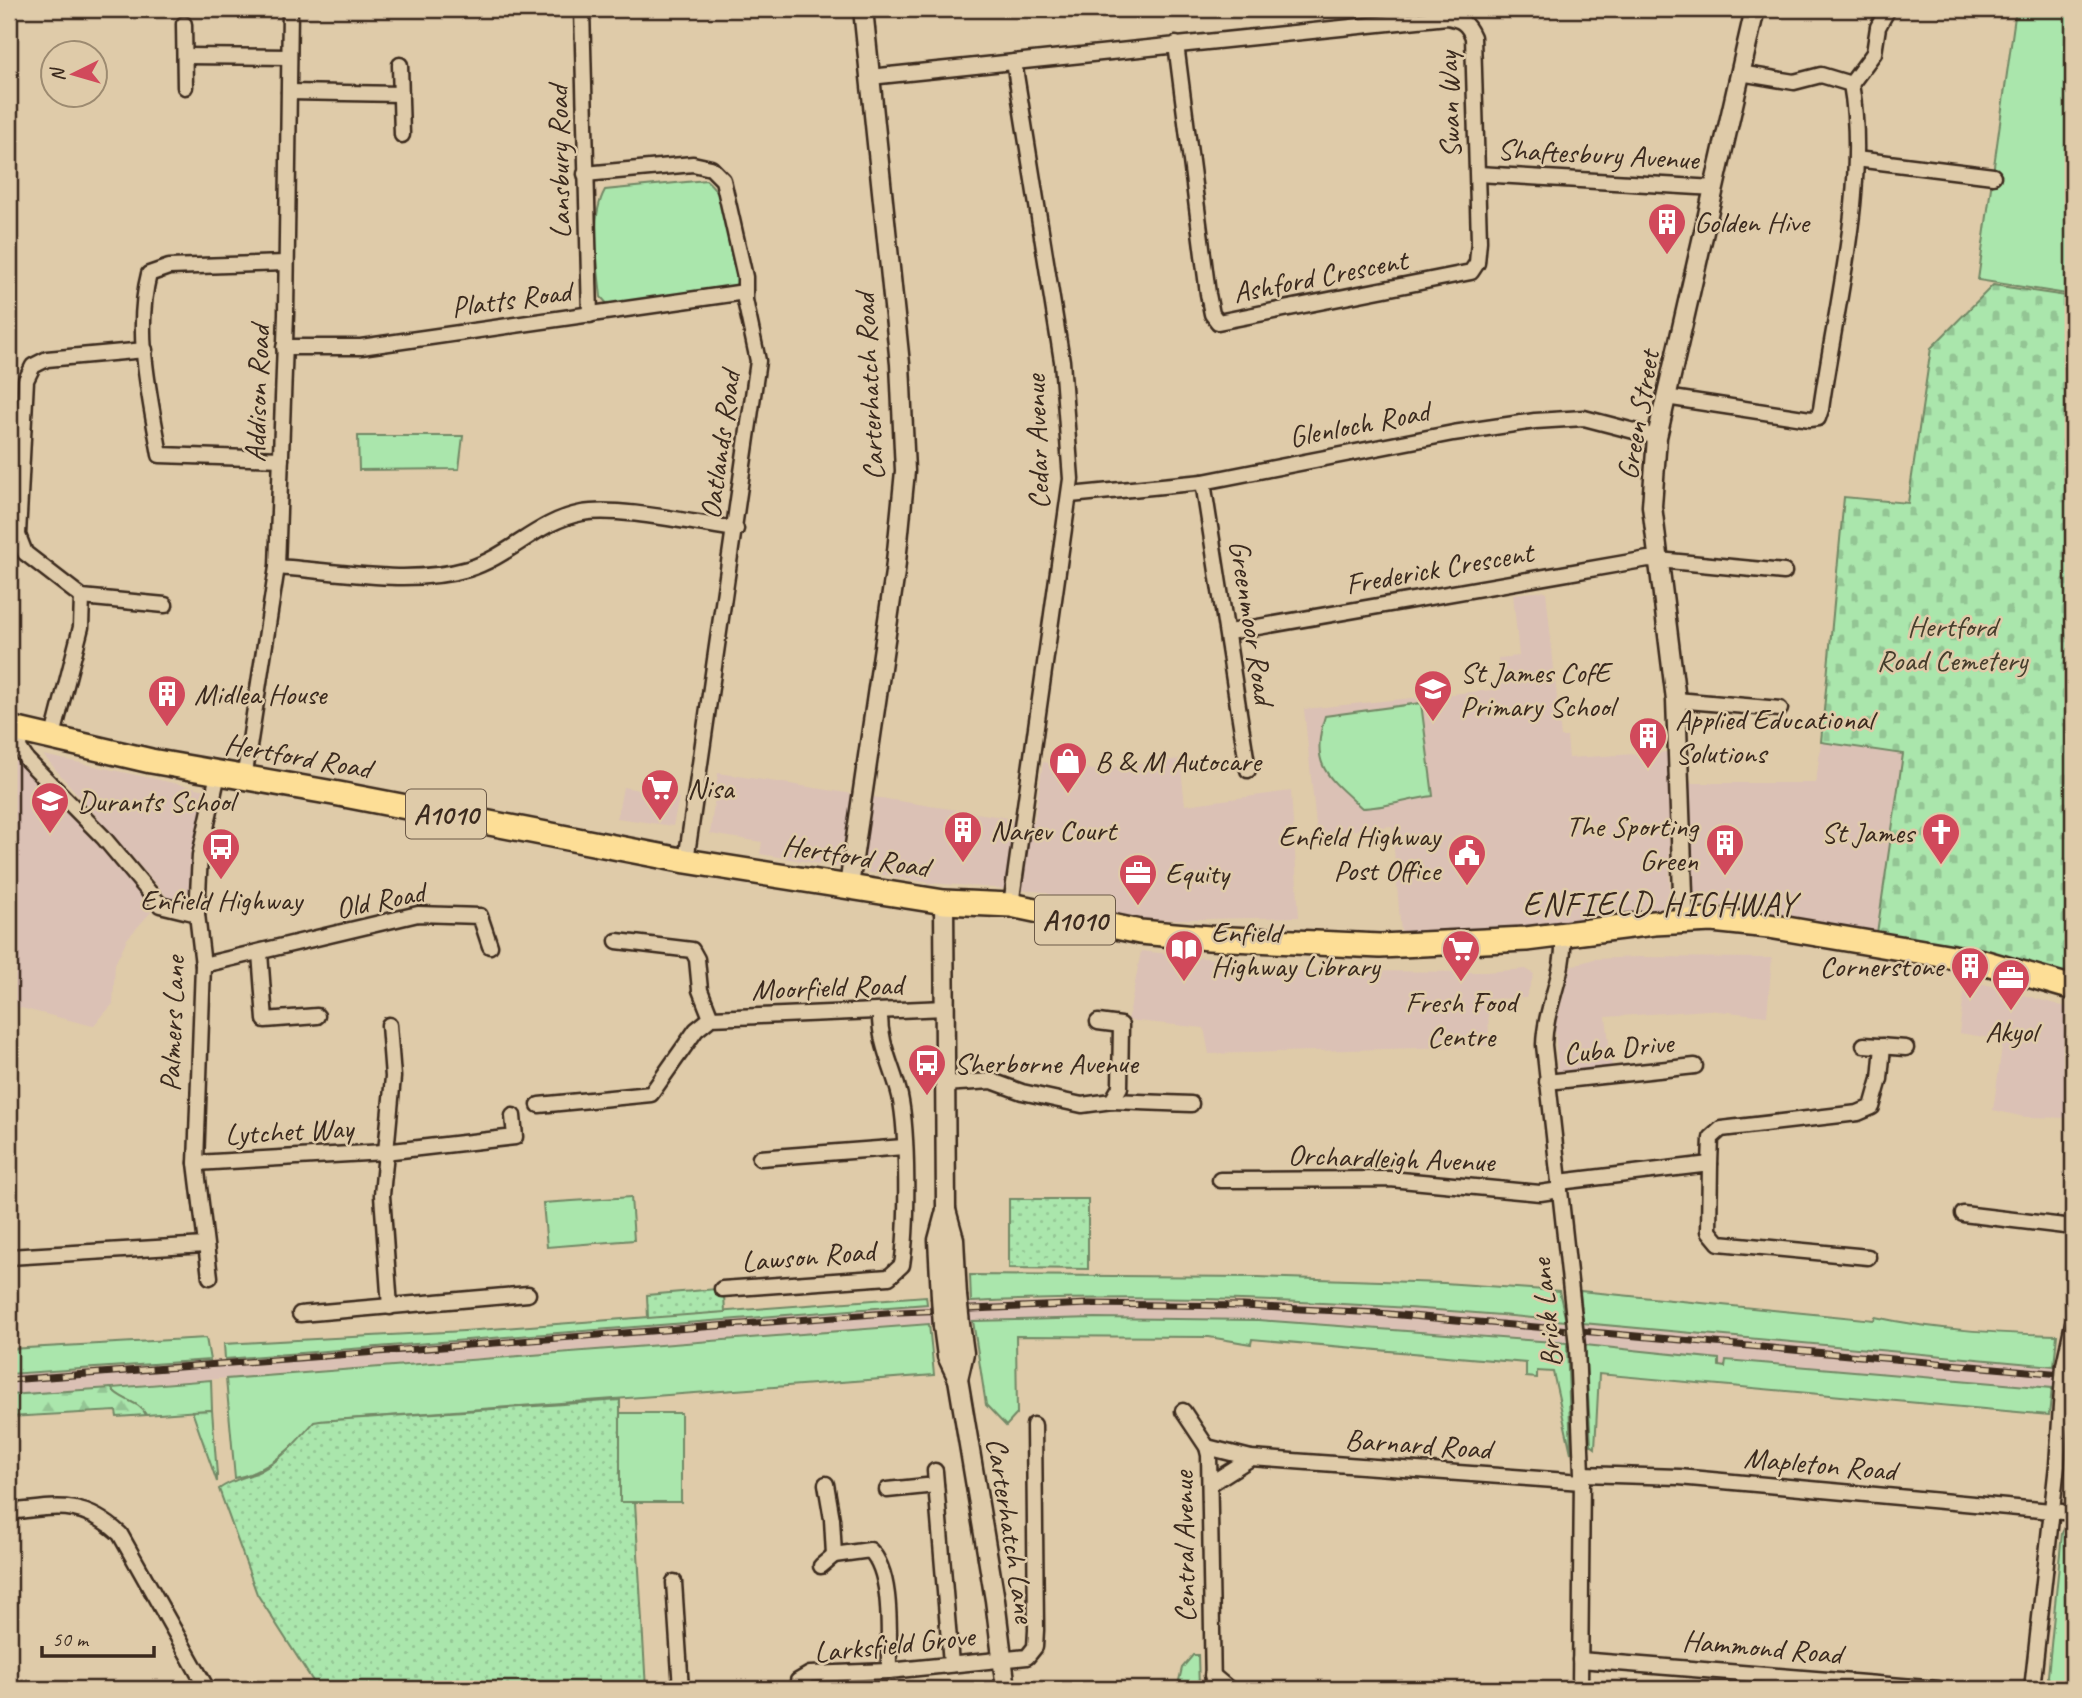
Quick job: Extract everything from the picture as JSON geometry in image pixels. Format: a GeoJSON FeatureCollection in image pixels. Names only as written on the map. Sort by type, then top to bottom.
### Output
{"type":"FeatureCollection","features":[{"type":"Feature","properties":{"kind":"main road","name":"Hertford Road"},"geometry":{"type":"LineString","coordinates":[[14,730],[218,774],[339,794],[685,861],[944,902],[1011,905],[1095,925],[1209,938],[1380,946],[1563,935],[1684,921],[1769,926],[1983,962],[2073,988]]}},
{"type":"Feature","properties":{"kind":"street","name":"Addison Road"},"geometry":{"type":"LineString","coordinates":[[244,779],[277,567],[290,9]]}},
{"type":"Feature","properties":{"kind":"street","name":"Lansbury Road"},"geometry":{"type":"LineString","coordinates":[[582,9],[590,315]]}},
{"type":"Feature","properties":{"kind":"street","name":"Carterhatch Road"},"geometry":{"type":"LineString","coordinates":[[849,886],[895,572],[905,471],[900,364],[863,9]]}},
{"type":"Feature","properties":{"kind":"street","name":"Green Street"},"geometry":{"type":"LineString","coordinates":[[1684,921],[1676,700],[1652,506],[1657,438],[1755,9]]}},
{"type":"Feature","properties":{"kind":"street"},"geometry":{"type":"LineString","coordinates":[[1666,397],[1792,418],[1818,418],[1844,266],[1856,159],[1857,120],[1851,84],[1874,53],[1878,27],[1888,9]]}},
{"type":"Feature","properties":{"kind":"street","name":"Swan Way"},"geometry":{"type":"LineString","coordinates":[[870,77],[1176,44],[1447,18],[1460,20],[1468,25],[1473,37],[1479,241]]}},
{"type":"Feature","properties":{"kind":"street"},"geometry":{"type":"LineString","coordinates":[[184,24],[184,86]]}},
{"type":"Feature","properties":{"kind":"street","name":"Ashford Crescent"},"geometry":{"type":"LineString","coordinates":[[1176,44],[1208,294],[1212,314],[1218,322],[1460,276],[1471,272],[1477,263],[1479,241]]}},
{"type":"Feature","properties":{"kind":"street"},"geometry":{"type":"LineString","coordinates":[[185,56],[289,57]]}},
{"type":"Feature","properties":{"kind":"street","name":"Cedar Avenue"},"geometry":{"type":"LineString","coordinates":[[1011,905],[1070,495],[1062,361],[1014,62]]}},
{"type":"Feature","properties":{"kind":"street"},"geometry":{"type":"LineString","coordinates":[[400,65],[402,135]]}},
{"type":"Feature","properties":{"kind":"street"},"geometry":{"type":"LineString","coordinates":[[1740,73],[1794,82],[1821,75],[1851,84]]}},
{"type":"Feature","properties":{"kind":"street"},"geometry":{"type":"LineString","coordinates":[[289,92],[401,94]]}},
{"type":"Feature","properties":{"kind":"street"},"geometry":{"type":"LineString","coordinates":[[1856,159],[1993,176]]}},
{"type":"Feature","properties":{"kind":"street","name":"Oatlands Road"},"geometry":{"type":"LineString","coordinates":[[585,174],[693,164],[711,168],[723,180],[745,277],[745,292],[758,361],[758,380],[685,861]]}},
{"type":"Feature","properties":{"kind":"street","name":"Shaftesbury Avenue"},"geometry":{"type":"LineString","coordinates":[[1478,174],[1715,188]]}},
{"type":"Feature","properties":{"kind":"street"},"geometry":{"type":"LineString","coordinates":[[281,459],[160,455],[145,350],[142,300],[149,274],[169,267],[286,263]]}},
{"type":"Feature","properties":{"kind":"street","name":"Platts Road"},"geometry":{"type":"LineString","coordinates":[[284,347],[361,347],[745,292]]}},
{"type":"Feature","properties":{"kind":"street"},"geometry":{"type":"LineString","coordinates":[[145,350],[47,359],[33,366],[26,380],[18,535],[25,553],[82,597],[165,605]]}},
{"type":"Feature","properties":{"kind":"street","name":"Glenloch Road"},"geometry":{"type":"LineString","coordinates":[[1070,495],[1203,482],[1453,433],[1535,421],[1584,418],[1657,438]]}},
{"type":"Feature","properties":{"kind":"street","name":"Greenmoor Road"},"geometry":{"type":"LineString","coordinates":[[1203,482],[1229,632],[1248,771]]}},
{"type":"Feature","properties":{"kind":"street"},"geometry":{"type":"LineString","coordinates":[[277,567],[434,575],[475,566],[541,527],[583,512],[609,512],[736,529]]}},
{"type":"Feature","properties":{"kind":"street","name":"Frederick Crescent"},"geometry":{"type":"LineString","coordinates":[[1229,632],[1580,570],[1659,560],[1784,572]]}},
{"type":"Feature","properties":{"kind":"street"},"geometry":{"type":"LineString","coordinates":[[52,740],[81,627],[82,597]]}},
{"type":"Feature","properties":{"kind":"street"},"geometry":{"type":"LineString","coordinates":[[1676,700],[1780,709]]}},
{"type":"Feature","properties":{"kind":"street"},"geometry":{"type":"LineString","coordinates":[[14,730],[19,748],[27,760],[103,838],[160,905],[197,914]]}},
{"type":"Feature","properties":{"kind":"street","name":"Palmers Lane"},"geometry":{"type":"LineString","coordinates":[[210,1277],[196,1163],[203,965],[197,914],[200,855],[218,774]]}},
{"type":"Feature","properties":{"kind":"street","name":"Carterhatch Lane"},"geometry":{"type":"LineString","coordinates":[[944,902],[943,1084],[946,1210],[938,1240],[952,1325],[947,1356],[958,1379],[1006,1689]]}},
{"type":"Feature","properties":{"kind":"street","name":"Old Road"},"geometry":{"type":"LineString","coordinates":[[203,965],[418,914],[480,916],[489,946]]}},
{"type":"Feature","properties":{"kind":"street","name":"Brick Lane"},"geometry":{"type":"LineString","coordinates":[[1563,935],[1564,957],[1545,1030],[1547,1082],[1577,1346],[1582,1478],[1580,1689]]}},
{"type":"Feature","properties":{"kind":"street","name":"Moorfield Road"},"geometry":{"type":"LineString","coordinates":[[617,941],[692,950],[697,959],[700,990],[711,1018]]}},
{"type":"Feature","properties":{"kind":"street"},"geometry":{"type":"LineString","coordinates":[[260,953],[265,1020],[317,1016]]}},
{"type":"Feature","properties":{"kind":"street","name":"Moorfield Road"},"geometry":{"type":"LineString","coordinates":[[539,1105],[655,1100],[696,1030],[711,1018],[945,1008]]}},
{"type":"Feature","properties":{"kind":"street","name":"Lawson Road"},"geometry":{"type":"LineString","coordinates":[[722,1289],[889,1277],[902,1265],[904,1147],[900,1098],[882,1044],[880,1012]]}},
{"type":"Feature","properties":{"kind":"street"},"geometry":{"type":"LineString","coordinates":[[1098,1022],[1121,1025],[1120,1087],[1112,1101]]}},
{"type":"Feature","properties":{"kind":"street","name":"Lytchet Way"},"geometry":{"type":"LineString","coordinates":[[389,1025],[393,1077],[382,1195],[390,1307]]}},
{"type":"Feature","properties":{"kind":"street"},"geometry":{"type":"LineString","coordinates":[[1864,1045],[1906,1048]]}},
{"type":"Feature","properties":{"kind":"street"},"geometry":{"type":"LineString","coordinates":[[1868,1258],[1719,1242],[1709,1231],[1711,1138],[1721,1129],[1858,1113],[1872,1107],[1880,1079],[1883,1046]]}},
{"type":"Feature","properties":{"kind":"street","name":"Cuba Drive"},"geometry":{"type":"LineString","coordinates":[[1547,1082],[1695,1066]]}},
{"type":"Feature","properties":{"kind":"street"},"geometry":{"type":"LineString","coordinates":[[943,1084],[992,1081],[1022,1092],[1082,1105],[1112,1101],[1191,1104]]}},
{"type":"Feature","properties":{"kind":"street","name":"Lytchet Way"},"geometry":{"type":"LineString","coordinates":[[196,1163],[384,1152],[515,1137],[513,1116]]}},
{"type":"Feature","properties":{"kind":"street"},"geometry":{"type":"LineString","coordinates":[[760,1158],[904,1147]]}},
{"type":"Feature","properties":{"kind":"street","name":"Orchardleigh Avenue"},"geometry":{"type":"LineString","coordinates":[[1220,1180],[1390,1179],[1540,1193],[1560,1186],[1710,1164]]}},
{"type":"Feature","properties":{"kind":"street"},"geometry":{"type":"LineString","coordinates":[[1962,1214],[2073,1227]]}},
{"type":"Feature","properties":{"kind":"street"},"geometry":{"type":"LineString","coordinates":[[9,1257],[205,1245]]}},
{"type":"Feature","properties":{"kind":"street"},"geometry":{"type":"LineString","coordinates":[[300,1314],[528,1294]]}},
{"type":"Feature","properties":{"kind":"street"},"geometry":{"type":"LineString","coordinates":[[2032,1689],[2053,1510],[2064,1365],[2073,1323]]}},
{"type":"Feature","properties":{"kind":"street","name":"Central Avenue"},"geometry":{"type":"LineString","coordinates":[[1183,1411],[1208,1447],[1213,1682]]}},
{"type":"Feature","properties":{"kind":"street","name":"Larksfield Grove"},"geometry":{"type":"LineString","coordinates":[[798,1689],[798,1681],[810,1674],[889,1671],[1027,1657],[1035,1647],[1034,1424]]}},
{"type":"Feature","properties":{"kind":"street","name":"Barnard Road"},"geometry":{"type":"LineString","coordinates":[[1208,1447],[1251,1458],[1582,1478]]}},
{"type":"Feature","properties":{"kind":"street"},"geometry":{"type":"LineString","coordinates":[[1210,1484],[1251,1458]]}},
{"type":"Feature","properties":{"kind":"street","name":"Mapleton Road"},"geometry":{"type":"LineString","coordinates":[[1582,1478],[1679,1477],[2073,1513]]}},
{"type":"Feature","properties":{"kind":"street"},"geometry":{"type":"LineString","coordinates":[[887,1490],[935,1478],[951,1664]]}},
{"type":"Feature","properties":{"kind":"street"},"geometry":{"type":"LineString","coordinates":[[826,1484],[834,1555]]}},
{"type":"Feature","properties":{"kind":"street"},"geometry":{"type":"LineString","coordinates":[[9,1512],[74,1507],[94,1513],[121,1534],[207,1689]]}},
{"type":"Feature","properties":{"kind":"street"},"geometry":{"type":"LineString","coordinates":[[821,1566],[834,1555],[870,1550],[880,1560],[886,1586],[889,1671]]}},
{"type":"Feature","properties":{"kind":"street"},"geometry":{"type":"LineString","coordinates":[[674,1582],[681,1689]]}},
{"type":"Feature","properties":{"kind":"street","name":"Hammond Road"},"geometry":{"type":"LineString","coordinates":[[1580,1660],[1939,1689]]}},
{"type":"Feature","properties":{"kind":"street"},"geometry":{"type":"LineString","coordinates":[[1213,1682],[1229,1689]]}},
{"type":"Feature","properties":{"kind":"shaded area"},"geometry":{"type":"Polygon","coordinates":[[[1546,591],[1561,737],[1567,737],[1569,758],[1668,752],[1670,907],[1662,913],[1557,924],[1401,933],[1392,826],[1317,834],[1304,709],[1501,689],[1498,658],[1519,656],[1513,594],[1546,591]]]}},
{"type":"Feature","properties":{"kind":"shaded area"},"geometry":{"type":"Polygon","coordinates":[[[1821,742],[1903,754],[1877,933],[1703,905],[1692,889],[1689,783],[1816,783],[1821,742]]]}},
{"type":"Feature","properties":{"kind":"shaded area"},"geometry":{"type":"Polygon","coordinates":[[[43,755],[206,790],[188,905],[173,904],[43,755]]]}},
{"type":"Feature","properties":{"kind":"shaded area","name":"Durants School"},"geometry":{"type":"Polygon","coordinates":[[[14,759],[159,903],[127,939],[115,964],[113,1004],[93,1026],[9,1005],[9,767],[14,759]]]}},
{"type":"Feature","properties":{"kind":"shaded area"},"geometry":{"type":"Polygon","coordinates":[[[1180,759],[1185,805],[1291,791],[1299,917],[1147,920],[1078,907],[1044,892],[931,883],[760,854],[762,842],[710,834],[718,773],[1034,822],[1043,762],[1093,770],[1180,759]]]}},
{"type":"Feature","properties":{"kind":"shaded area"},"geometry":{"type":"Polygon","coordinates":[[[623,787],[679,798],[673,826],[617,818],[623,787]]]}},
{"type":"Feature","properties":{"kind":"shaded area"},"geometry":{"type":"Polygon","coordinates":[[[1141,951],[1215,959],[1215,970],[1485,972],[1526,969],[1534,974],[1526,998],[1488,999],[1489,1046],[1209,1054],[1204,1028],[1128,1020],[1141,951]]]}},
{"type":"Feature","properties":{"kind":"shaded area"},"geometry":{"type":"Polygon","coordinates":[[[1772,958],[1767,1016],[1708,1010],[1606,1017],[1612,1068],[1558,1074],[1555,1026],[1571,966],[1594,959],[1772,958]]]}},
{"type":"Feature","properties":{"kind":"shaded area"},"geometry":{"type":"Polygon","coordinates":[[[1966,979],[2073,1009],[2073,1118],[2025,1117],[1993,1110],[2003,1040],[1959,1033],[1966,979]]]}},
{"type":"Feature","properties":{"kind":"shaded area"},"geometry":{"type":"Polygon","coordinates":[[[1139,1299],[1394,1307],[2073,1368],[2073,1390],[1727,1360],[1726,1367],[1719,1366],[1719,1359],[1601,1346],[1347,1326],[1258,1320],[1095,1318],[908,1325],[9,1395],[9,1374],[94,1370],[909,1305],[1139,1299]]]}},
{"type":"Feature","properties":{"kind":"green space"},"geometry":{"type":"Polygon","coordinates":[[[2016,9],[2073,9],[2073,295],[1978,280],[2016,9]]]}},
{"type":"Feature","properties":{"kind":"green space"},"geometry":{"type":"Polygon","coordinates":[[[706,180],[721,200],[726,212],[738,281],[734,289],[610,307],[601,297],[596,242],[597,214],[605,190],[706,180]]]}},
{"type":"Feature","properties":{"kind":"green space","name":"Hertford Road Cemetery"},"geometry":{"type":"Polygon","coordinates":[[[1993,285],[2073,297],[2073,949],[2067,976],[2029,962],[1877,933],[1903,754],[1821,742],[1844,497],[1908,503],[1931,348],[1993,285]]]}},
{"type":"Feature","properties":{"kind":"green space"},"geometry":{"type":"Polygon","coordinates":[[[358,436],[463,436],[459,469],[359,470],[358,436]]]}},
{"type":"Feature","properties":{"kind":"green space"},"geometry":{"type":"Polygon","coordinates":[[[1421,703],[1433,796],[1362,808],[1340,788],[1325,769],[1319,747],[1325,716],[1421,703]]]}},
{"type":"Feature","properties":{"kind":"green space"},"geometry":{"type":"Polygon","coordinates":[[[631,1197],[634,1240],[547,1247],[543,1203],[631,1197]]]}},
{"type":"Feature","properties":{"kind":"green space"},"geometry":{"type":"Polygon","coordinates":[[[1009,1199],[1088,1199],[1088,1269],[1009,1268],[1009,1199]]]}},
{"type":"Feature","properties":{"kind":"green space"},"geometry":{"type":"Polygon","coordinates":[[[970,1275],[1258,1277],[1444,1283],[1559,1291],[1566,1321],[1269,1301],[1120,1298],[971,1302],[970,1275]]]}},
{"type":"Feature","properties":{"kind":"green space"},"geometry":{"type":"Polygon","coordinates":[[[716,1289],[716,1295],[724,1295],[725,1312],[648,1318],[647,1295],[716,1289]]]}},
{"type":"Feature","properties":{"kind":"green space"},"geometry":{"type":"Polygon","coordinates":[[[1580,1291],[1874,1320],[1875,1317],[1965,1330],[2057,1335],[2054,1366],[1583,1323],[1580,1291]]]}},
{"type":"Feature","properties":{"kind":"green space"},"geometry":{"type":"Polygon","coordinates":[[[926,1296],[927,1304],[225,1359],[224,1344],[464,1331],[926,1296]]]}},
{"type":"Feature","properties":{"kind":"green space"},"geometry":{"type":"Polygon","coordinates":[[[1095,1318],[1258,1320],[1567,1343],[1571,1453],[1553,1372],[1537,1371],[1537,1378],[1526,1377],[1526,1363],[1252,1339],[1251,1344],[1209,1337],[1016,1336],[1017,1414],[1006,1426],[986,1405],[973,1321],[1095,1318]]]}},
{"type":"Feature","properties":{"kind":"green space"},"geometry":{"type":"Polygon","coordinates":[[[929,1324],[934,1375],[320,1421],[271,1463],[235,1478],[226,1379],[929,1324]]]}},
{"type":"Feature","properties":{"kind":"green space"},"geometry":{"type":"Polygon","coordinates":[[[206,1338],[210,1360],[9,1374],[9,1349],[206,1338]]]}},
{"type":"Feature","properties":{"kind":"green space"},"geometry":{"type":"Polygon","coordinates":[[[1585,1345],[1719,1359],[1719,1366],[1725,1367],[1726,1360],[2052,1388],[2049,1415],[1599,1374],[1595,1448],[1591,1445],[1585,1345]]]}},
{"type":"Feature","properties":{"kind":"green space"},"geometry":{"type":"Polygon","coordinates":[[[211,1380],[212,1410],[146,1415],[138,1406],[119,1396],[111,1388],[211,1380]]]}},
{"type":"Feature","properties":{"kind":"green space"},"geometry":{"type":"Polygon","coordinates":[[[111,1388],[119,1396],[139,1406],[146,1415],[117,1417],[116,1411],[9,1417],[9,1395],[111,1388]]]}},
{"type":"Feature","properties":{"kind":"green space"},"geometry":{"type":"Polygon","coordinates":[[[620,1400],[620,1502],[635,1502],[646,1689],[318,1689],[257,1594],[219,1489],[268,1466],[289,1449],[314,1422],[620,1400]]]}},
{"type":"Feature","properties":{"kind":"green space"},"geometry":{"type":"Polygon","coordinates":[[[212,1410],[217,1475],[217,1482],[192,1411],[212,1410]]]}},
{"type":"Feature","properties":{"kind":"green space"},"geometry":{"type":"Polygon","coordinates":[[[620,1413],[681,1413],[681,1502],[620,1502],[620,1413]]]}},
{"type":"Feature","properties":{"kind":"green space"},"geometry":{"type":"Polygon","coordinates":[[[2073,1519],[2073,1689],[2051,1689],[2048,1676],[2062,1533],[2069,1520],[2073,1519]]]}},
{"type":"Feature","properties":{"kind":"green space"},"geometry":{"type":"Polygon","coordinates":[[[1193,1655],[1198,1655],[1199,1689],[1177,1689],[1182,1668],[1193,1655]]]}},
{"type":"Feature","properties":{"kind":"railway"},"geometry":{"type":"LineString","coordinates":[[9,1380],[900,1312],[1089,1304],[1243,1306],[1378,1313],[2073,1375]]}},
{"type":"Feature","properties":{"kind":"place","name":"Golden Hive"},"geometry":{"type":"Point","coordinates":[1667,256]}},
{"type":"Feature","properties":{"kind":"place","name":"St James CofE Primary School"},"geometry":{"type":"Point","coordinates":[1433,723]}},
{"type":"Feature","properties":{"kind":"place","name":"Midlea House"},"geometry":{"type":"Point","coordinates":[167,728]}},
{"type":"Feature","properties":{"kind":"place","name":"Applied Educational Solutions"},"geometry":{"type":"Point","coordinates":[1648,770]}},
{"type":"Feature","properties":{"kind":"place","name":"B & M Autocare"},"geometry":{"type":"Point","coordinates":[1068,795]}},
{"type":"Feature","properties":{"kind":"place","name":"Nisa"},"geometry":{"type":"Point","coordinates":[660,822]}},
{"type":"Feature","properties":{"kind":"place","name":"Durants School"},"geometry":{"type":"Point","coordinates":[50,835]}},
{"type":"Feature","properties":{"kind":"place","name":"Narev Court"},"geometry":{"type":"Point","coordinates":[963,864]}},
{"type":"Feature","properties":{"kind":"place","name":"St James"},"geometry":{"type":"Point","coordinates":[1941,866]}},
{"type":"Feature","properties":{"kind":"place","name":"The Sporting Green"},"geometry":{"type":"Point","coordinates":[1725,877]}},
{"type":"Feature","properties":{"kind":"place","name":"Enfield Highway"},"geometry":{"type":"Point","coordinates":[221,881]}},
{"type":"Feature","properties":{"kind":"place","name":"Enfield Highway Post Office"},"geometry":{"type":"Point","coordinates":[1467,887]}},
{"type":"Feature","properties":{"kind":"place","name":"Equity"},"geometry":{"type":"Point","coordinates":[1138,907]}},
{"type":"Feature","properties":{"kind":"place","name":"Enfield Highway Library"},"geometry":{"type":"Point","coordinates":[1184,983]}},
{"type":"Feature","properties":{"kind":"place","name":"Fresh Food Centre"},"geometry":{"type":"Point","coordinates":[1461,983]}},
{"type":"Feature","properties":{"kind":"place","name":"Cornerstone"},"geometry":{"type":"Point","coordinates":[1970,1000]}},
{"type":"Feature","properties":{"kind":"place","name":"Akyol"},"geometry":{"type":"Point","coordinates":[2011,1012]}},
{"type":"Feature","properties":{"kind":"place","name":"Sherborne Avenue"},"geometry":{"type":"Point","coordinates":[927,1097]}},
{"type":"Feature","properties":{"kind":"district","name":"ENFIELD HIGHWAY"},"geometry":{"type":"Point","coordinates":[1660,904]}}]}
